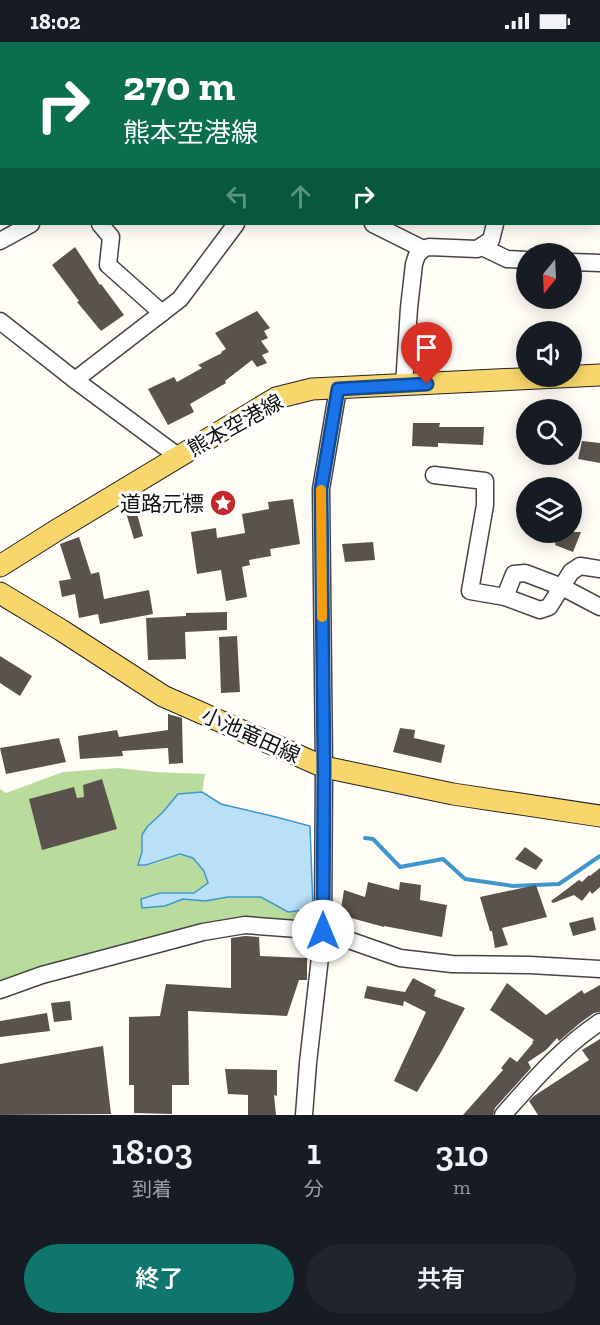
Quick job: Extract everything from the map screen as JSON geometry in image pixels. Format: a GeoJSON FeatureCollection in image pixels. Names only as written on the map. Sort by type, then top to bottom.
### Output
{"type":"FeatureCollection","features":[{"type":"Feature","properties":{"kind":"main road","name":"熊本空港線"},"geometry":{"type":"LineString","coordinates":[[0,566],[276,398],[312,389],[600,375]]}},
{"type":"Feature","properties":{"kind":"main road","name":"小池竜田線"},"geometry":{"type":"LineString","coordinates":[[0,593],[163,696],[324,767],[453,794],[600,816]]}},
{"type":"Feature","properties":{"kind":"street"},"geometry":{"type":"LineString","coordinates":[[0,241],[29,225]]}},
{"type":"Feature","properties":{"kind":"street"},"geometry":{"type":"LineString","coordinates":[[101,225],[111,237],[108,264],[162,313]]}},
{"type":"Feature","properties":{"kind":"street"},"geometry":{"type":"LineString","coordinates":[[75,380],[180,299],[235,225]]}},
{"type":"Feature","properties":{"kind":"street"},"geometry":{"type":"LineString","coordinates":[[375,225],[423,249]]}},
{"type":"Feature","properties":{"kind":"street"},"geometry":{"type":"LineString","coordinates":[[404,385],[409,308],[417,255],[429,247],[477,249],[491,240],[495,225]]}},
{"type":"Feature","properties":{"kind":"street"},"geometry":{"type":"LineString","coordinates":[[482,247],[507,259],[516,259]]}},
{"type":"Feature","properties":{"kind":"street"},"geometry":{"type":"LineString","coordinates":[[582,262],[600,263]]}},
{"type":"Feature","properties":{"kind":"street"},"geometry":{"type":"LineString","coordinates":[[0,321],[179,457]]}},
{"type":"Feature","properties":{"kind":"street"},"geometry":{"type":"LineString","coordinates":[[304,1115],[323,931],[321,489],[338,389]]}},
{"type":"Feature","properties":{"kind":"street"},"geometry":{"type":"LineString","coordinates":[[434,475],[485,481],[485,505],[470,591],[505,597],[540,610],[549,607],[571,572],[580,566],[600,569]]}},
{"type":"Feature","properties":{"kind":"street"},"geometry":{"type":"LineString","coordinates":[[505,597],[514,574],[525,573],[562,587],[600,607]]}},
{"type":"Feature","properties":{"kind":"street"},"geometry":{"type":"LineString","coordinates":[[0,990],[42,975],[204,932],[245,925],[323,931],[400,958],[452,964],[600,969]]}},
{"type":"Feature","properties":{"kind":"street"},"geometry":{"type":"LineString","coordinates":[[503,1115],[541,1072],[580,1035],[600,1022]]}},
{"type":"Feature","properties":{"kind":"green space"},"geometry":{"type":"Polygon","coordinates":[[[118,768],[205,774],[202,792],[178,794],[142,835],[142,852],[138,865],[150,865],[186,855],[202,867],[209,883],[194,893],[160,893],[165,906],[183,899],[205,901],[228,897],[261,897],[288,912],[313,909],[308,920],[245,925],[0,990],[0,789],[6,793],[63,772],[118,768]]]}},
{"type":"Feature","properties":{"kind":"water"},"geometry":{"type":"Polygon","coordinates":[[[202,792],[221,804],[310,826],[313,909],[288,912],[261,897],[228,897],[205,901],[183,899],[165,906],[142,908],[141,899],[160,893],[194,893],[208,883],[204,871],[193,858],[180,854],[146,865],[138,865],[142,852],[142,835],[147,827],[178,794],[202,792]]]}},
{"type":"Feature","properties":{"kind":"building"},"geometry":{"type":"Polygon","coordinates":[[[75,247],[100,285],[124,315],[101,331],[77,302],[79,301],[52,265],[75,247]]]}},
{"type":"Feature","properties":{"kind":"building"},"geometry":{"type":"Polygon","coordinates":[[[257,311],[270,328],[264,331],[268,338],[261,341],[269,352],[262,355],[267,363],[257,367],[252,360],[225,381],[226,383],[190,404],[194,412],[168,425],[148,389],[174,377],[177,382],[202,368],[198,365],[226,349],[215,333],[257,311]]]}},
{"type":"Feature","properties":{"kind":"building"},"geometry":{"type":"Polygon","coordinates":[[[413,423],[440,423],[439,427],[484,427],[483,445],[438,443],[438,447],[412,446],[413,423]]]}},
{"type":"Feature","properties":{"kind":"building"},"geometry":{"type":"Polygon","coordinates":[[[582,441],[600,443],[600,463],[582,460],[582,441]]]}},
{"type":"Feature","properties":{"kind":"building"},"geometry":{"type":"Polygon","coordinates":[[[191,491],[194,505],[164,512],[160,498],[191,491]]]}},
{"type":"Feature","properties":{"kind":"building"},"geometry":{"type":"Polygon","coordinates":[[[293,499],[300,544],[270,549],[271,556],[249,560],[250,565],[242,567],[247,597],[226,601],[221,570],[197,574],[191,532],[216,528],[217,538],[245,533],[242,514],[269,509],[268,502],[293,499]]]}},
{"type":"Feature","properties":{"kind":"building"},"geometry":{"type":"Polygon","coordinates":[[[136,510],[143,536],[134,539],[126,513],[136,510]]]}},
{"type":"Feature","properties":{"kind":"building"},"geometry":{"type":"Polygon","coordinates":[[[79,537],[91,574],[99,572],[104,599],[149,590],[153,614],[100,624],[98,614],[79,618],[75,594],[62,597],[59,581],[71,579],[60,544],[79,537]]]}},
{"type":"Feature","properties":{"kind":"building"},"geometry":{"type":"Polygon","coordinates":[[[373,542],[375,560],[345,562],[342,544],[373,542]]]}},
{"type":"Feature","properties":{"kind":"building"},"geometry":{"type":"Polygon","coordinates":[[[555,543],[577,543],[573,552],[555,545],[555,543]]]}},
{"type":"Feature","properties":{"kind":"building"},"geometry":{"type":"Polygon","coordinates":[[[227,612],[227,630],[185,632],[186,659],[148,660],[146,618],[186,616],[186,613],[227,612]]]}},
{"type":"Feature","properties":{"kind":"building"},"geometry":{"type":"Polygon","coordinates":[[[237,636],[240,692],[221,693],[219,637],[237,636]]]}},
{"type":"Feature","properties":{"kind":"building"},"geometry":{"type":"Polygon","coordinates":[[[0,656],[32,676],[20,696],[0,683],[0,656]]]}},
{"type":"Feature","properties":{"kind":"building"},"geometry":{"type":"Polygon","coordinates":[[[168,714],[182,718],[183,763],[169,764],[168,748],[122,751],[123,756],[80,759],[78,736],[117,730],[119,737],[168,730],[168,714]]]}},
{"type":"Feature","properties":{"kind":"building"},"geometry":{"type":"Polygon","coordinates":[[[400,728],[415,730],[414,738],[445,745],[441,763],[393,752],[400,728]]]}},
{"type":"Feature","properties":{"kind":"building"},"geometry":{"type":"Polygon","coordinates":[[[59,738],[66,762],[6,774],[0,748],[59,738]]]}},
{"type":"Feature","properties":{"kind":"building"},"geometry":{"type":"Polygon","coordinates":[[[102,779],[117,829],[42,850],[29,799],[74,787],[77,798],[84,797],[83,785],[102,779]]]}},
{"type":"Feature","properties":{"kind":"building"},"geometry":{"type":"Polygon","coordinates":[[[525,847],[543,860],[536,870],[515,859],[525,847]]]}},
{"type":"Feature","properties":{"kind":"building"},"geometry":{"type":"Polygon","coordinates":[[[600,868],[600,887],[592,894],[590,891],[582,901],[574,895],[553,903],[551,901],[579,880],[582,882],[600,868]]]}},
{"type":"Feature","properties":{"kind":"building"},"geometry":{"type":"Polygon","coordinates":[[[368,882],[399,890],[400,882],[421,885],[420,900],[447,905],[442,937],[384,927],[340,915],[344,890],[365,897],[368,882]]]}},
{"type":"Feature","properties":{"kind":"building"},"geometry":{"type":"Polygon","coordinates":[[[536,885],[547,917],[502,928],[508,945],[495,948],[492,931],[490,931],[480,897],[536,885]]]}},
{"type":"Feature","properties":{"kind":"building"},"geometry":{"type":"Polygon","coordinates":[[[593,917],[596,930],[573,936],[569,923],[593,917]]]}},
{"type":"Feature","properties":{"kind":"building"},"geometry":{"type":"Polygon","coordinates":[[[259,937],[260,956],[307,958],[307,980],[299,980],[287,1016],[188,1011],[189,1085],[172,1085],[172,1114],[134,1113],[134,1085],[129,1085],[129,1017],[160,1016],[166,984],[231,988],[231,938],[259,937]]]}},
{"type":"Feature","properties":{"kind":"building"},"geometry":{"type":"Polygon","coordinates":[[[413,978],[436,990],[434,996],[465,1008],[417,1092],[394,1081],[426,1012],[404,1001],[403,1006],[364,998],[367,986],[405,992],[413,978]]]}},
{"type":"Feature","properties":{"kind":"building"},"geometry":{"type":"Polygon","coordinates":[[[507,983],[546,1015],[582,990],[584,994],[600,985],[600,1012],[594,1013],[559,1041],[557,1038],[546,1050],[528,1062],[531,1068],[495,1108],[493,1115],[463,1115],[503,1070],[501,1068],[510,1057],[517,1062],[534,1040],[490,1010],[507,983]]]}},
{"type":"Feature","properties":{"kind":"building"},"geometry":{"type":"Polygon","coordinates":[[[70,1001],[72,1020],[54,1022],[51,1003],[70,1001]]]}},
{"type":"Feature","properties":{"kind":"building"},"geometry":{"type":"Polygon","coordinates":[[[47,1013],[50,1031],[0,1037],[0,1021],[47,1013]]]}},
{"type":"Feature","properties":{"kind":"building"},"geometry":{"type":"Polygon","coordinates":[[[600,1039],[600,1115],[538,1115],[529,1101],[589,1060],[582,1050],[600,1039]]]}},
{"type":"Feature","properties":{"kind":"building"},"geometry":{"type":"Polygon","coordinates":[[[103,1046],[111,1114],[0,1115],[0,1064],[103,1046]]]}},
{"type":"Feature","properties":{"kind":"building"},"geometry":{"type":"Polygon","coordinates":[[[225,1069],[277,1070],[277,1096],[274,1095],[276,1115],[248,1115],[248,1095],[228,1094],[225,1069]]]}},
{"type":"Feature","properties":{"kind":"waterway"},"geometry":{"type":"LineString","coordinates":[[365,838],[373,839],[400,867],[443,859],[465,879],[513,886],[559,884],[600,856]]}},
{"type":"Feature","properties":{"kind":"slow traffic"},"geometry":{"type":"LineString","coordinates":[[321,490],[322,617]]}},
{"type":"Feature","properties":{"kind":"place","name":"道路元標"},"geometry":{"type":"Point","coordinates":[223,503]}},
{"type":"Feature","properties":{"kind":"route"},"geometry":{"type":"LineString","coordinates":[[323,931],[321,489],[338,389],[427,384]]}}]}
